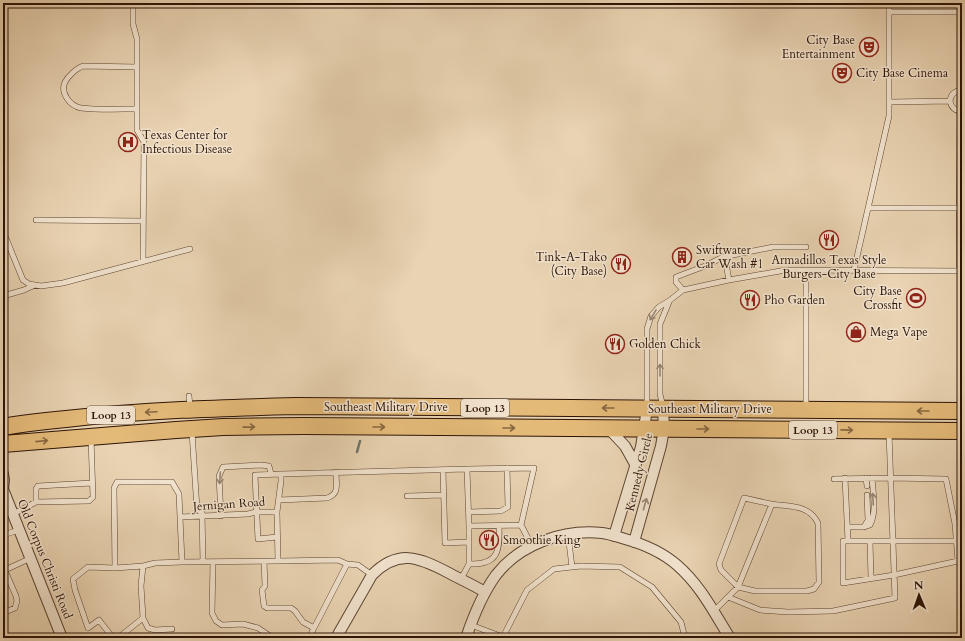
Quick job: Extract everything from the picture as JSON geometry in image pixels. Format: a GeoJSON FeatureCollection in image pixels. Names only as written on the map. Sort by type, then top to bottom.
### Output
{"type":"FeatureCollection","features":[{"type":"Feature","properties":{"kind":"main road","name":"Southeast Military Drive"},"geometry":{"type":"LineString","coordinates":[[3,427],[190,403],[296,406],[962,411]]}},
{"type":"Feature","properties":{"kind":"main road"},"geometry":{"type":"LineString","coordinates":[[190,403],[191,429]]}},
{"type":"Feature","properties":{"kind":"main road","name":"Southeast Military Drive"},"geometry":{"type":"LineString","coordinates":[[3,444],[191,429],[304,426],[962,431]]}},
{"type":"Feature","properties":{"kind":"street","name":"Kennedy Circle"},"geometry":{"type":"LineString","coordinates":[[634,542],[661,446],[664,429],[663,408]]}},
{"type":"Feature","properties":{"kind":"street","name":"Kennedy Circle"},"geometry":{"type":"LineString","coordinates":[[614,536],[641,446],[647,409]]}},
{"type":"Feature","properties":{"kind":"street"},"geometry":{"type":"LineString","coordinates":[[609,429],[625,446],[635,464]]}},
{"type":"Feature","properties":{"kind":"street","name":"Old Corpus Christi Road"},"geometry":{"type":"LineString","coordinates":[[3,474],[3,489],[62,638]]}},
{"type":"Feature","properties":{"kind":"street"},"geometry":{"type":"LineString","coordinates":[[466,638],[485,592],[497,574],[515,558],[532,546],[549,538],[588,532],[602,533],[634,542],[653,550],[676,564],[697,585],[730,638]]}},
{"type":"Feature","properties":{"kind":"street"},"geometry":{"type":"LineString","coordinates":[[336,638],[372,575],[388,562],[407,558],[426,561],[485,592]]}},
{"type":"Feature","properties":{"kind":"street"},"geometry":{"type":"LineString","coordinates":[[720,622],[721,638]]}},
{"type":"Feature","properties":{"kind":"lane"},"geometry":{"type":"LineString","coordinates":[[133,3],[133,24],[137,39],[137,130],[144,142],[143,261]]}},
{"type":"Feature","properties":{"kind":"lane"},"geometry":{"type":"LineString","coordinates":[[854,270],[890,116],[889,3]]}},
{"type":"Feature","properties":{"kind":"lane"},"geometry":{"type":"LineString","coordinates":[[647,409],[647,328],[651,316],[659,307],[683,290],[780,271],[960,271],[959,208],[961,111],[953,108],[950,101],[953,94],[961,91],[960,3]]}},
{"type":"Feature","properties":{"kind":"lane"},"geometry":{"type":"LineString","coordinates":[[889,12],[960,12]]}},
{"type":"Feature","properties":{"kind":"lane"},"geometry":{"type":"LineString","coordinates":[[137,67],[83,66],[66,80],[63,89],[64,94],[70,102],[81,108],[137,109]]}},
{"type":"Feature","properties":{"kind":"lane"},"geometry":{"type":"LineString","coordinates":[[890,102],[950,101]]}},
{"type":"Feature","properties":{"kind":"lane"},"geometry":{"type":"LineString","coordinates":[[868,208],[959,208]]}},
{"type":"Feature","properties":{"kind":"lane"},"geometry":{"type":"LineString","coordinates":[[36,220],[143,221]]}},
{"type":"Feature","properties":{"kind":"lane"},"geometry":{"type":"LineString","coordinates":[[3,231],[23,280],[29,284],[41,286],[64,283],[190,248]]}},
{"type":"Feature","properties":{"kind":"lane"},"geometry":{"type":"LineString","coordinates":[[683,290],[676,282],[676,277],[705,266],[723,256],[773,247],[806,247]]}},
{"type":"Feature","properties":{"kind":"lane"},"geometry":{"type":"LineString","coordinates":[[723,256],[729,280]]}},
{"type":"Feature","properties":{"kind":"lane"},"geometry":{"type":"LineString","coordinates":[[806,270],[806,410]]}},
{"type":"Feature","properties":{"kind":"lane"},"geometry":{"type":"LineString","coordinates":[[3,296],[35,285]]}},
{"type":"Feature","properties":{"kind":"lane"},"geometry":{"type":"LineString","coordinates":[[663,408],[660,394],[660,324],[669,301]]}},
{"type":"Feature","properties":{"kind":"lane"},"geometry":{"type":"LineString","coordinates":[[191,429],[197,509],[202,515],[203,562]]}},
{"type":"Feature","properties":{"kind":"lane"},"geometry":{"type":"LineString","coordinates":[[728,597],[760,610],[788,612],[833,611],[895,598],[894,542],[888,431]]}},
{"type":"Feature","properties":{"kind":"lane"},"geometry":{"type":"LineString","coordinates":[[13,514],[36,502],[89,501],[92,497],[90,436]]}},
{"type":"Feature","properties":{"kind":"lane"},"geometry":{"type":"LineString","coordinates":[[221,516],[219,476],[223,467],[269,466],[271,474]]}},
{"type":"Feature","properties":{"kind":"lane"},"geometry":{"type":"LineString","coordinates":[[469,512],[501,511],[508,507],[507,468]]}},
{"type":"Feature","properties":{"kind":"lane"},"geometry":{"type":"LineString","coordinates":[[277,537],[258,539],[255,475],[534,468],[521,525],[532,546]]}},
{"type":"Feature","properties":{"kind":"lane"},"geometry":{"type":"LineString","coordinates":[[461,579],[469,564],[467,469]]}},
{"type":"Feature","properties":{"kind":"lane"},"geometry":{"type":"LineString","coordinates":[[443,470],[445,543],[469,542]]}},
{"type":"Feature","properties":{"kind":"lane"},"geometry":{"type":"LineString","coordinates":[[279,500],[327,498],[333,496],[336,493],[336,472]]}},
{"type":"Feature","properties":{"kind":"lane","name":"Jernigan Road"},"geometry":{"type":"LineString","coordinates":[[182,562],[180,517],[277,512],[281,474]]}},
{"type":"Feature","properties":{"kind":"lane"},"geometry":{"type":"LineString","coordinates":[[845,478],[848,540]]}},
{"type":"Feature","properties":{"kind":"lane"},"geometry":{"type":"LineString","coordinates":[[866,478],[867,486]]}},
{"type":"Feature","properties":{"kind":"lane"},"geometry":{"type":"LineString","coordinates":[[848,528],[870,525],[873,518],[874,508],[872,478]]}},
{"type":"Feature","properties":{"kind":"lane"},"geometry":{"type":"LineString","coordinates":[[834,479],[946,479],[955,524],[958,561],[894,575],[843,583],[842,541],[956,541]]}},
{"type":"Feature","properties":{"kind":"lane"},"geometry":{"type":"LineString","coordinates":[[115,568],[114,488],[117,482],[172,482],[179,494],[180,517]]}},
{"type":"Feature","properties":{"kind":"lane"},"geometry":{"type":"LineString","coordinates":[[36,502],[36,487],[41,484],[92,483]]}},
{"type":"Feature","properties":{"kind":"lane"},"geometry":{"type":"LineString","coordinates":[[407,496],[444,495]]}},
{"type":"Feature","properties":{"kind":"lane"},"geometry":{"type":"LineString","coordinates":[[864,527],[868,520],[867,495]]}},
{"type":"Feature","properties":{"kind":"lane"},"geometry":{"type":"LineString","coordinates":[[744,498],[772,504],[798,507],[814,516],[818,523],[819,582],[814,589],[807,591],[755,591],[738,587],[721,570],[719,564],[744,498]]}},
{"type":"Feature","properties":{"kind":"lane"},"geometry":{"type":"LineString","coordinates":[[714,611],[738,587],[772,504]]}},
{"type":"Feature","properties":{"kind":"lane"},"geometry":{"type":"LineString","coordinates":[[277,512],[278,561]]}},
{"type":"Feature","properties":{"kind":"lane"},"geometry":{"type":"LineString","coordinates":[[469,526],[521,525]]}},
{"type":"Feature","properties":{"kind":"lane"},"geometry":{"type":"LineString","coordinates":[[469,564],[485,563],[496,554],[499,540],[499,526]]}},
{"type":"Feature","properties":{"kind":"lane"},"geometry":{"type":"LineString","coordinates":[[3,535],[19,530]]}},
{"type":"Feature","properties":{"kind":"lane"},"geometry":{"type":"LineString","coordinates":[[568,534],[572,567]]}},
{"type":"Feature","properties":{"kind":"lane"},"geometry":{"type":"LineString","coordinates":[[870,541],[871,578]]}},
{"type":"Feature","properties":{"kind":"lane"},"geometry":{"type":"LineString","coordinates":[[3,614],[15,608],[17,601],[4,568],[31,558]]}},
{"type":"Feature","properties":{"kind":"lane"},"geometry":{"type":"LineString","coordinates":[[113,638],[99,620],[88,628],[75,590],[73,579],[88,568],[115,568],[143,566],[155,563],[182,562],[338,560],[347,564],[358,566],[372,575]]}},
{"type":"Feature","properties":{"kind":"lane"},"geometry":{"type":"LineString","coordinates":[[264,561],[265,586],[262,590],[264,606],[267,608],[291,608],[303,622],[314,628]]}},
{"type":"Feature","properties":{"kind":"lane"},"geometry":{"type":"LineString","coordinates":[[213,562],[212,612],[216,621],[222,625],[243,624],[258,628],[273,638]]}},
{"type":"Feature","properties":{"kind":"lane"},"geometry":{"type":"LineString","coordinates":[[309,638],[347,564]]}},
{"type":"Feature","properties":{"kind":"lane"},"geometry":{"type":"LineString","coordinates":[[143,566],[141,586],[142,618],[148,628],[155,630],[172,629]]}},
{"type":"Feature","properties":{"kind":"lane"},"geometry":{"type":"LineString","coordinates":[[471,625],[503,637],[527,590],[554,570],[572,567],[620,567],[652,587],[681,622],[685,638]]}},
{"type":"Feature","properties":{"kind":"lane"},"geometry":{"type":"LineString","coordinates":[[118,638],[142,618]]}},
{"type":"Feature","properties":{"kind":"waterway"},"geometry":{"type":"LineString","coordinates":[[357,452],[360,441]]}},
{"type":"Feature","properties":{"kind":"place","name":"City Base Entertainment"},"geometry":{"type":"Point","coordinates":[869,47]}},
{"type":"Feature","properties":{"kind":"place","name":"City Base Cinema"},"geometry":{"type":"Point","coordinates":[842,73]}},
{"type":"Feature","properties":{"kind":"place","name":"Texas Center for Infectious Disease"},"geometry":{"type":"Point","coordinates":[128,142]}},
{"type":"Feature","properties":{"kind":"place","name":"Armadillos Texas Style Burgers-City Base"},"geometry":{"type":"Point","coordinates":[829,240]}},
{"type":"Feature","properties":{"kind":"place","name":"Swiftwater Car Wash #1"},"geometry":{"type":"Point","coordinates":[682,257]}},
{"type":"Feature","properties":{"kind":"place","name":"Tink-A-Tako (City Base)"},"geometry":{"type":"Point","coordinates":[621,264]}},
{"type":"Feature","properties":{"kind":"place","name":"City Base Crossfit"},"geometry":{"type":"Point","coordinates":[916,298]}},
{"type":"Feature","properties":{"kind":"place","name":"Pho Garden"},"geometry":{"type":"Point","coordinates":[750,300]}},
{"type":"Feature","properties":{"kind":"place","name":"Mega Vape"},"geometry":{"type":"Point","coordinates":[856,332]}},
{"type":"Feature","properties":{"kind":"place","name":"Golden Chick"},"geometry":{"type":"Point","coordinates":[615,344]}},
{"type":"Feature","properties":{"kind":"place","name":"Smoothie King"},"geometry":{"type":"Point","coordinates":[489,540]}}]}
